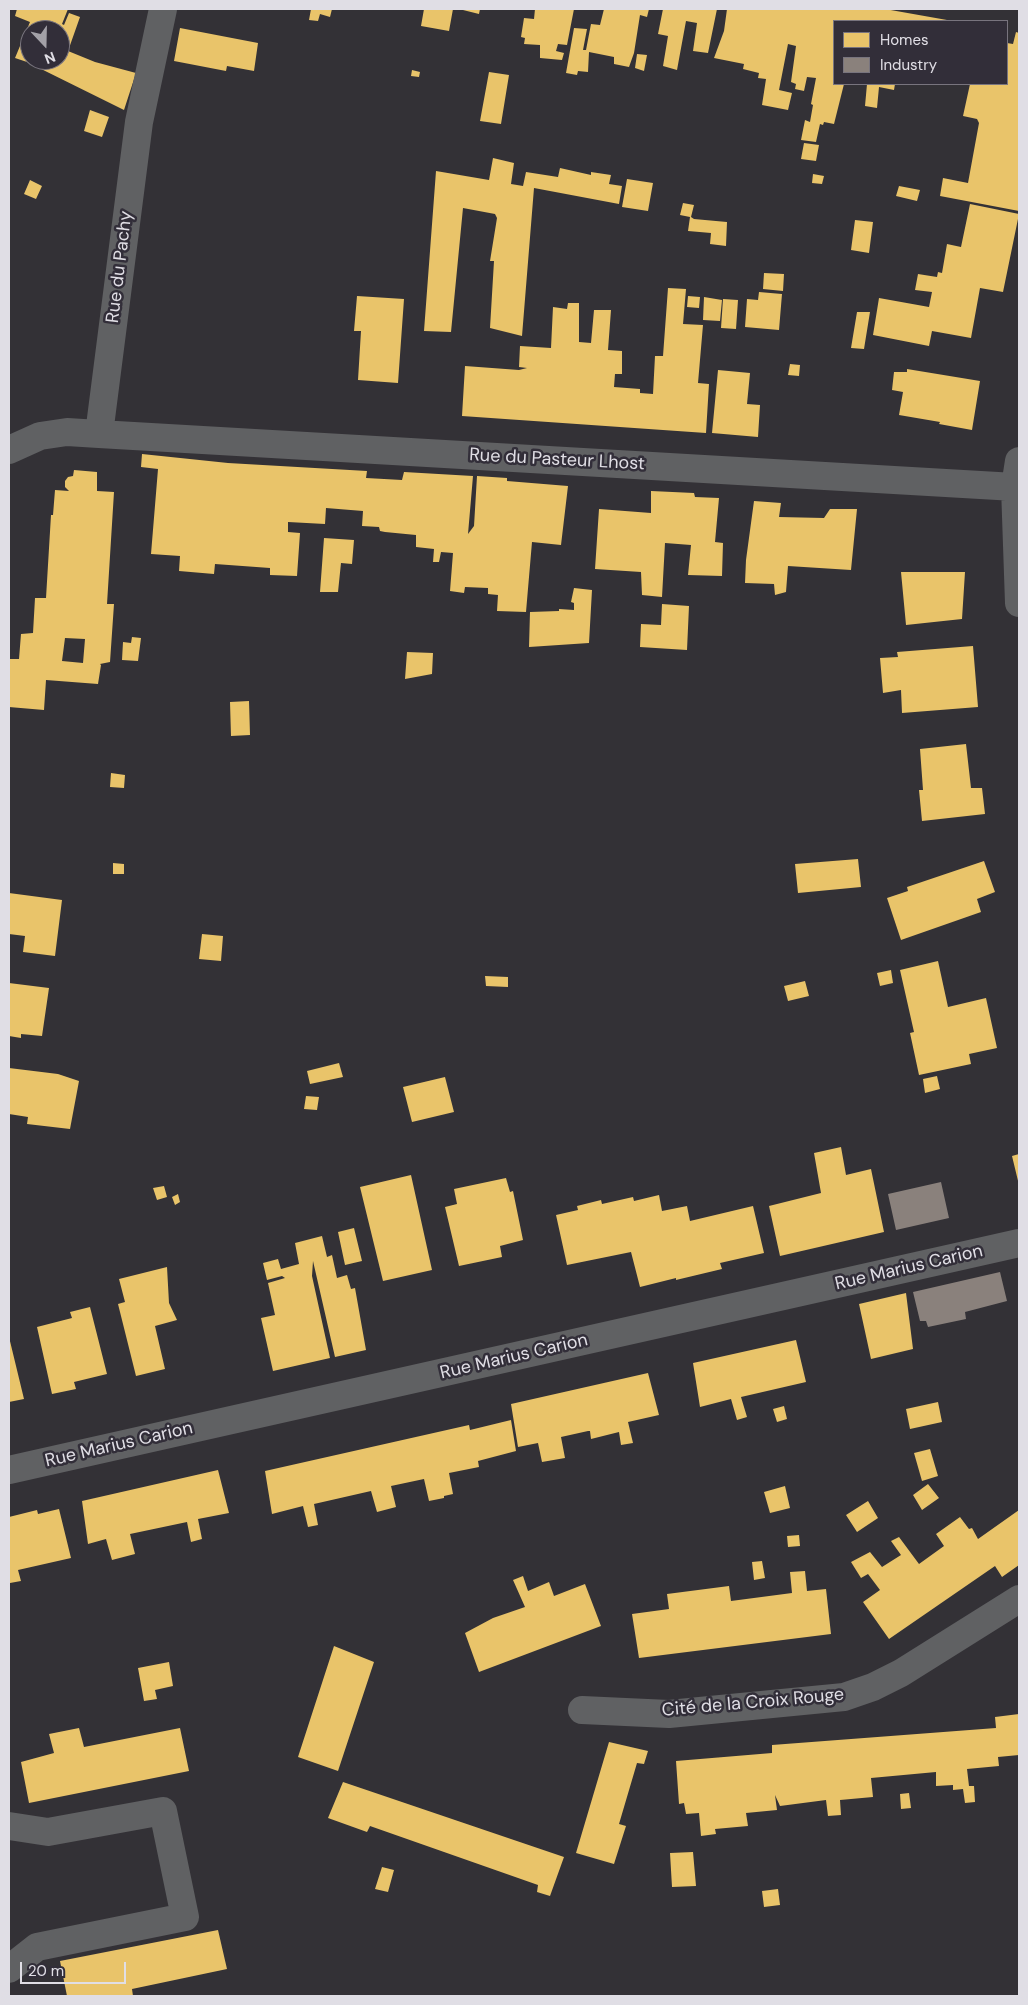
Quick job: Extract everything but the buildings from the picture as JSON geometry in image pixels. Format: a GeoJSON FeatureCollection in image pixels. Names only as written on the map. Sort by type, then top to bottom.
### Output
{"type":"FeatureCollection","features":[{"type":"Feature","properties":{"kind":"street","name":"Rue du Pachy"},"geometry":{"type":"LineString","coordinates":[[100,434],[139,122],[162,9]]}},
{"type":"Feature","properties":{"kind":"street"},"geometry":{"type":"LineString","coordinates":[[9,450],[40,436],[67,432],[100,434]]}},
{"type":"Feature","properties":{"kind":"street","name":"Rue du Pasteur Lhost"},"geometry":{"type":"LineString","coordinates":[[100,434],[1017,474]]}},
{"type":"Feature","properties":{"kind":"street"},"geometry":{"type":"LineString","coordinates":[[1017,474],[1019,603]]}},
{"type":"Feature","properties":{"kind":"street","name":"Rue Marius Carion"},"geometry":{"type":"LineString","coordinates":[[9,1470],[1019,1243]]}},
{"type":"Feature","properties":{"kind":"street","name":"Cité de la Croix Rouge"},"geometry":{"type":"LineString","coordinates":[[582,1710],[669,1714],[844,1697],[873,1687],[901,1673],[1019,1599]]}},
{"type":"Feature","properties":{"kind":"street"},"geometry":{"type":"LineString","coordinates":[[9,1826],[48,1832],[163,1811],[185,1916],[37,1947],[9,1970]]}}]}
